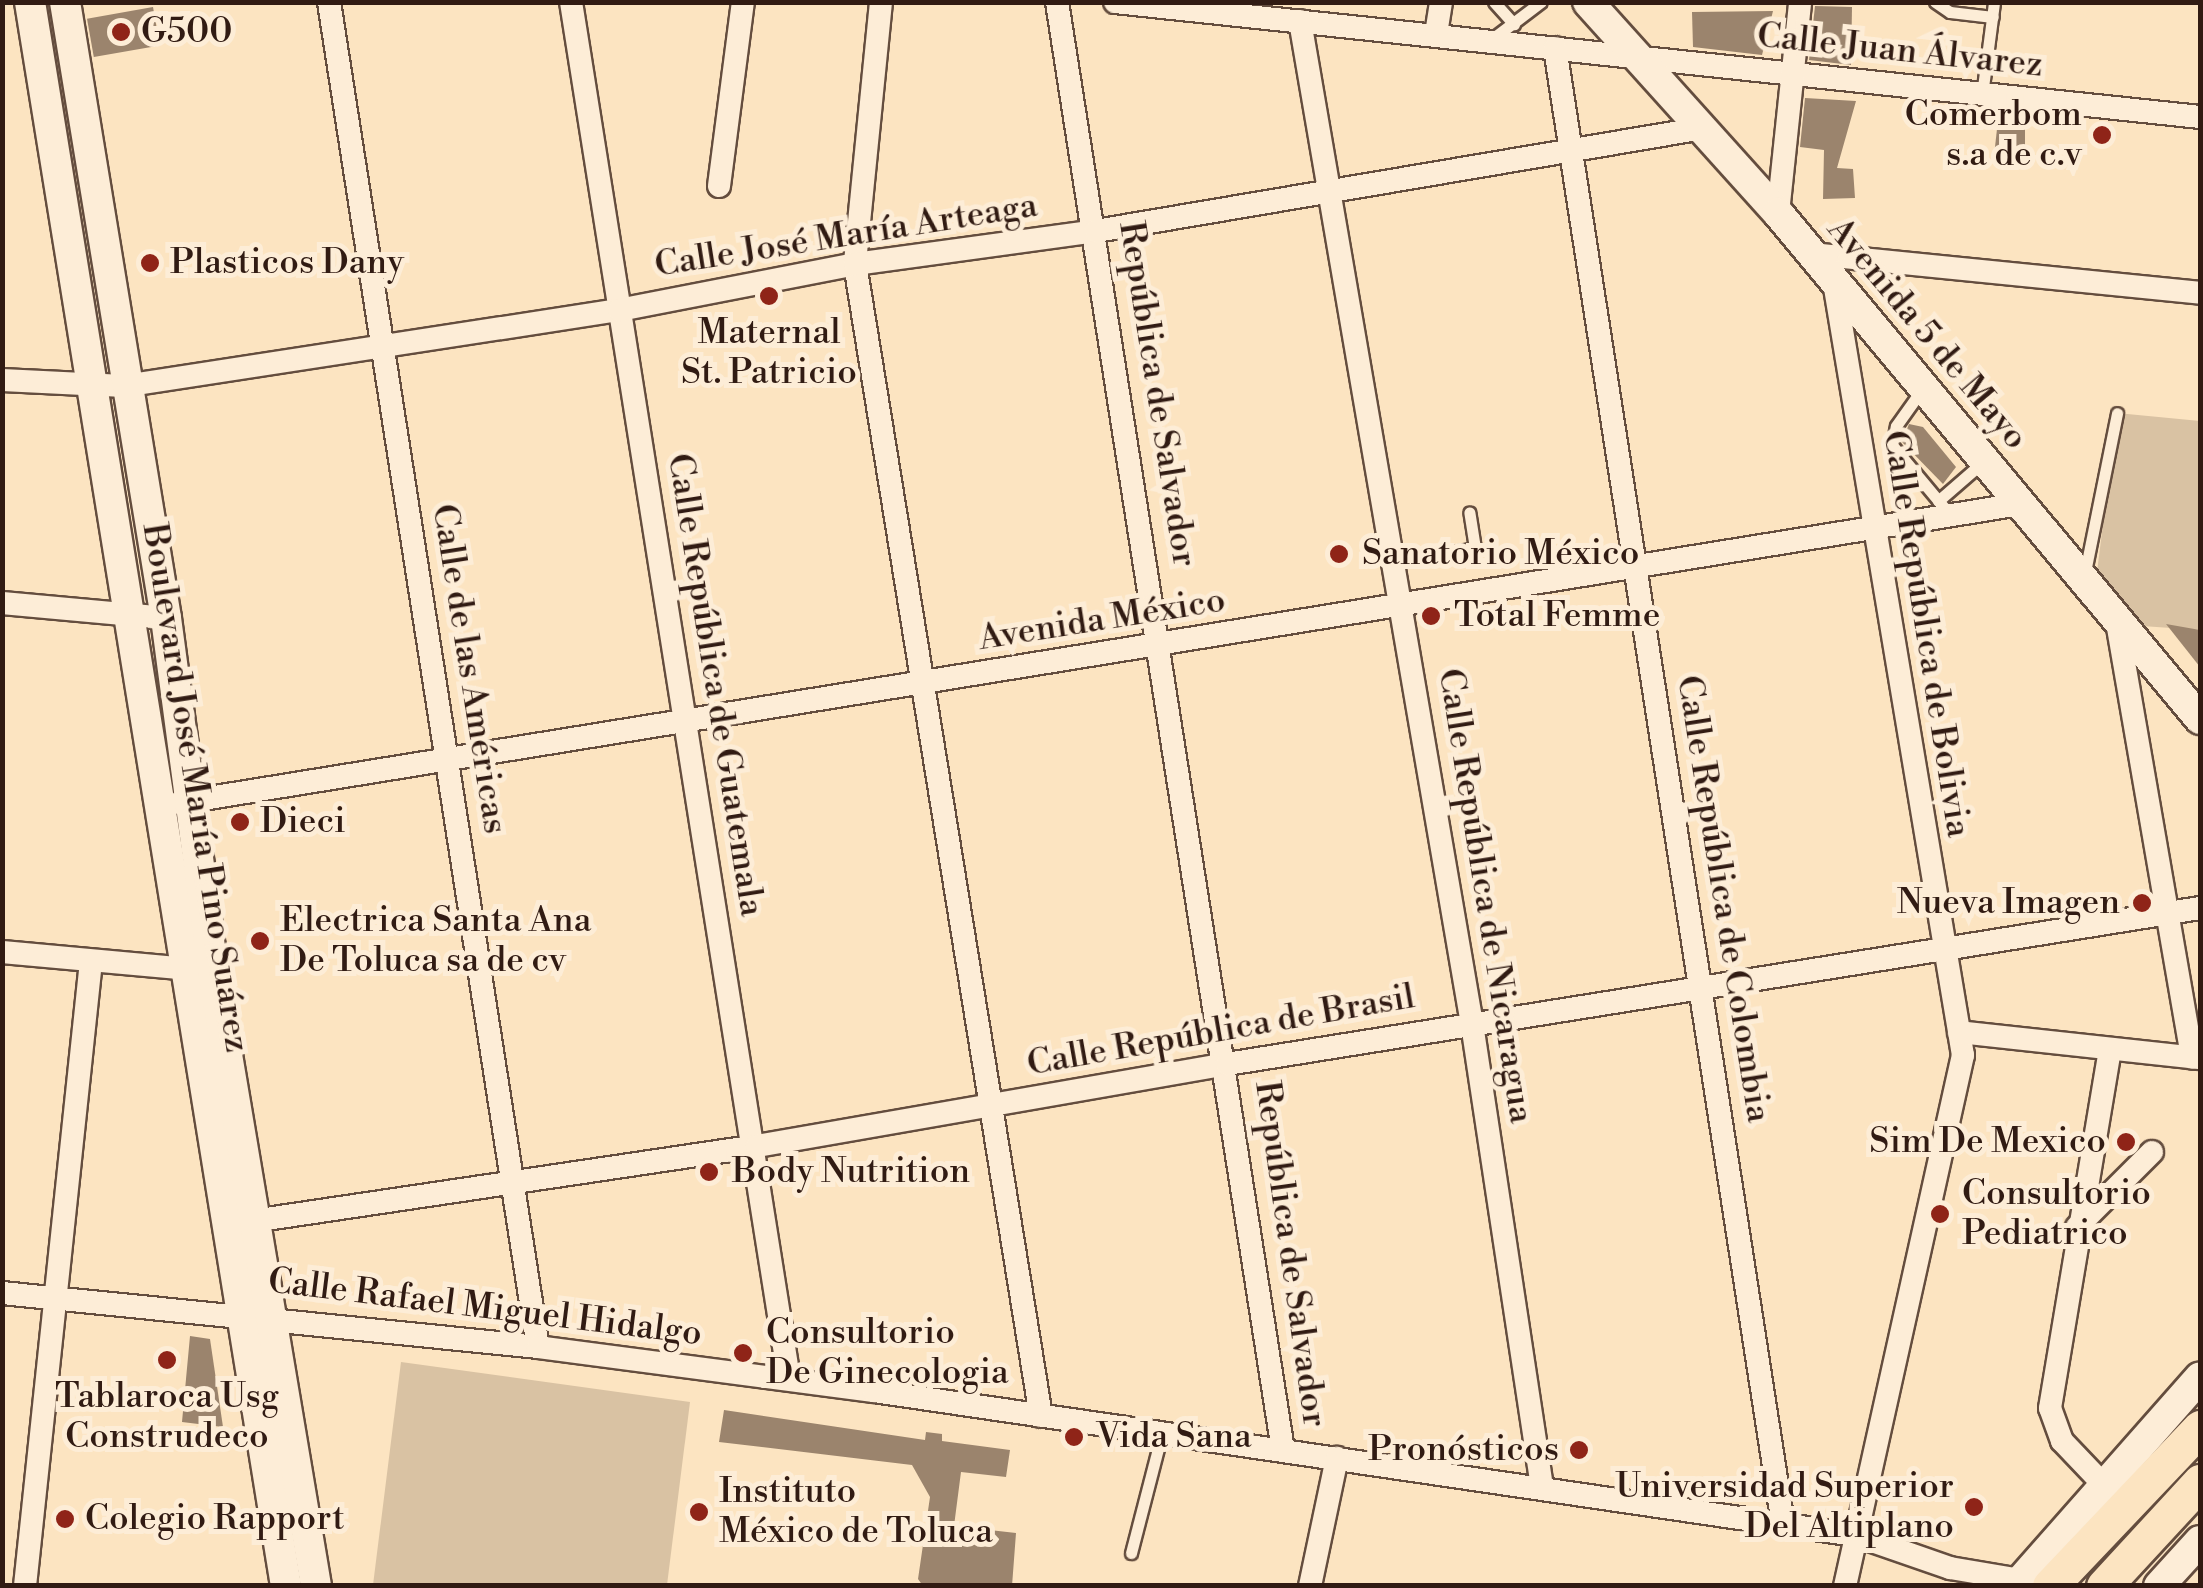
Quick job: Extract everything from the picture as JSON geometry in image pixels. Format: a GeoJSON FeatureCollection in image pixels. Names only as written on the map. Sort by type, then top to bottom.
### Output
{"type":"FeatureCollection","features":[{"type":"Feature","properties":{"kind":"highway"},"geometry":{"type":"LineString","coordinates":[[2029,1584],[2200,1428]]}},
{"type":"Feature","properties":{"kind":"highway"},"geometry":{"type":"LineString","coordinates":[[2104,1586],[2200,1482]]}},
{"type":"Feature","properties":{"kind":"main road","name":"Boulevard José María Pino Suárez"},"geometry":{"type":"LineString","coordinates":[[30,2],[88,386],[131,617],[159,806],[200,971],[254,1221],[257,1316],[286,1586]]}},
{"type":"Feature","properties":{"kind":"main road","name":"Boulevard José María Pino Suárez"},"geometry":{"type":"LineString","coordinates":[[65,2],[193,800],[200,971],[257,1316],[316,1586]]}},
{"type":"Feature","properties":{"kind":"main road","name":"Avenida 5 de Mayo"},"geometry":{"type":"LineString","coordinates":[[1588,2],[1697,128],[1778,213],[2200,719]]}},
{"type":"Feature","properties":{"kind":"main road"},"geometry":{"type":"LineString","coordinates":[[44,98],[82,94]]}},
{"type":"Feature","properties":{"kind":"main road"},"geometry":{"type":"LineString","coordinates":[[2029,1584],[2102,1483],[2200,1377]]}},
{"type":"Feature","properties":{"kind":"main road"},"geometry":{"type":"LineString","coordinates":[[2159,1586],[2200,1541]]}},
{"type":"Feature","properties":{"kind":"street","name":"Calle de las Américas"},"geometry":{"type":"LineString","coordinates":[[329,2],[380,343],[516,1178],[538,1346]]}},
{"type":"Feature","properties":{"kind":"street","name":"Calle República de Guatemala"},"geometry":{"type":"LineString","coordinates":[[571,2],[757,1146],[789,1379]]}},
{"type":"Feature","properties":{"kind":"street"},"geometry":{"type":"LineString","coordinates":[[719,186],[743,2]]}},
{"type":"Feature","properties":{"kind":"street"},"geometry":{"type":"LineString","coordinates":[[881,2],[855,264],[1040,1416]]}},
{"type":"Feature","properties":{"kind":"street","name":"República de Salvador"},"geometry":{"type":"LineString","coordinates":[[1057,2],[1227,1064],[1283,1450]]}},
{"type":"Feature","properties":{"kind":"street"},"geometry":{"type":"LineString","coordinates":[[1436,34],[1441,2]]}},
{"type":"Feature","properties":{"kind":"street"},"geometry":{"type":"LineString","coordinates":[[1778,213],[1800,2]]}},
{"type":"Feature","properties":{"kind":"street","name":"Calle Juan Álvarez"},"geometry":{"type":"LineString","coordinates":[[1125,3],[1288,14],[1792,76],[2200,117]]}},
{"type":"Feature","properties":{"kind":"street","name":"Calle República de Nicaragua"},"geometry":{"type":"LineString","coordinates":[[1288,14],[1334,188],[1472,1024],[1542,1487]]}},
{"type":"Feature","properties":{"kind":"street","name":"Calle República de Colombia"},"geometry":{"type":"LineString","coordinates":[[1555,48],[1783,1525]]}},
{"type":"Feature","properties":{"kind":"street","name":"Calle José María Arteaga"},"geometry":{"type":"LineString","coordinates":[[2,380],[124,386],[380,343],[619,310],[855,264],[1096,231],[1697,128]]}},
{"type":"Feature","properties":{"kind":"street"},"geometry":{"type":"LineString","coordinates":[[1812,254],[2200,293]]}},
{"type":"Feature","properties":{"kind":"street","name":"Calle República de Bolivia"},"geometry":{"type":"LineString","coordinates":[[1834,279],[1942,952],[1959,1032],[1961,1084],[1845,1586]]}},
{"type":"Feature","properties":{"kind":"street","name":"Avenida México"},"geometry":{"type":"LineString","coordinates":[[159,806],[1873,532],[1946,509],[2020,504]]}},
{"type":"Feature","properties":{"kind":"street"},"geometry":{"type":"LineString","coordinates":[[2,603],[166,618]]}},
{"type":"Feature","properties":{"kind":"street"},"geometry":{"type":"LineString","coordinates":[[1959,1032],[2196,1058],[2117,622]]}},
{"type":"Feature","properties":{"kind":"street","name":"Calle República de Brasil"},"geometry":{"type":"LineString","coordinates":[[254,1221],[516,1178],[757,1146],[1227,1064],[2200,908]]}},
{"type":"Feature","properties":{"kind":"street"},"geometry":{"type":"LineString","coordinates":[[2,952],[200,971]]}},
{"type":"Feature","properties":{"kind":"street"},"geometry":{"type":"LineString","coordinates":[[25,1586],[91,961]]}},
{"type":"Feature","properties":{"kind":"street"},"geometry":{"type":"LineString","coordinates":[[2102,1483],[2062,1441],[2050,1408],[2110,1048]]}},
{"type":"Feature","properties":{"kind":"street"},"geometry":{"type":"LineString","coordinates":[[2078,1227],[2152,1152]]}},
{"type":"Feature","properties":{"kind":"street","name":"Calle Rafael Miguel Hidalgo"},"geometry":{"type":"LineString","coordinates":[[2,1293],[538,1346],[1542,1487],[1855,1535],[1950,1568],[2029,1584]]}},
{"type":"Feature","properties":{"kind":"street"},"geometry":{"type":"LineString","coordinates":[[1310,1586],[1337,1458]]}},
{"type":"Feature","properties":{"kind":"lane"},"geometry":{"type":"LineString","coordinates":[[1494,2],[1514,24]]}},
{"type":"Feature","properties":{"kind":"lane"},"geometry":{"type":"LineString","coordinates":[[1492,39],[1541,2]]}},
{"type":"Feature","properties":{"kind":"lane"},"geometry":{"type":"LineString","coordinates":[[1935,2],[1950,12],[1992,17]]}},
{"type":"Feature","properties":{"kind":"lane"},"geometry":{"type":"LineString","coordinates":[[1982,95],[1994,2]]}},
{"type":"Feature","properties":{"kind":"lane"},"geometry":{"type":"LineString","coordinates":[[1922,388],[1896,426],[1892,445],[1946,509],[1984,462]]}},
{"type":"Feature","properties":{"kind":"lane"},"geometry":{"type":"LineString","coordinates":[[2083,581],[2117,412]]}},
{"type":"Feature","properties":{"kind":"lane"},"geometry":{"type":"LineString","coordinates":[[1395,562],[1475,548],[1469,512]]}},
{"type":"Feature","properties":{"kind":"lane"},"geometry":{"type":"LineString","coordinates":[[1132,1553],[1162,1434]]}},
{"type":"Feature","properties":{"kind":"shaded area"},"geometry":{"type":"Polygon","coordinates":[[[2117,413],[2200,421],[2200,630],[2142,626],[2097,572],[2117,413]]]}},
{"type":"Feature","properties":{"kind":"shaded area"},"geometry":{"type":"Polygon","coordinates":[[[401,1362],[690,1402],[667,1585],[373,1585],[401,1362]]]}},
{"type":"Feature","properties":{"kind":"building"},"geometry":{"type":"Polygon","coordinates":[[[1815,6],[1852,7],[1851,65],[1809,60],[1815,6]]]}},
{"type":"Feature","properties":{"kind":"building","name":"G500"},"geometry":{"type":"Polygon","coordinates":[[[153,7],[160,45],[94,57],[87,19],[153,7]]]}},
{"type":"Feature","properties":{"kind":"building"},"geometry":{"type":"Polygon","coordinates":[[[1773,11],[1762,55],[1693,47],[1692,12],[1773,11]]]}},
{"type":"Feature","properties":{"kind":"building"},"geometry":{"type":"Polygon","coordinates":[[[1805,98],[1856,101],[1837,168],[1853,169],[1855,198],[1823,199],[1824,150],[1800,147],[1805,98]]]}},
{"type":"Feature","properties":{"kind":"building"},"geometry":{"type":"Polygon","coordinates":[[[1998,120],[2025,125],[2025,158],[1994,156],[1998,120]]]}},
{"type":"Feature","properties":{"kind":"building"},"geometry":{"type":"Polygon","coordinates":[[[1909,424],[1923,427],[1956,467],[1943,484],[1902,442],[1909,424]]]}},
{"type":"Feature","properties":{"kind":"building"},"geometry":{"type":"Polygon","coordinates":[[[2166,624],[2200,630],[2200,667],[2166,624]]]}},
{"type":"Feature","properties":{"kind":"building"},"geometry":{"type":"Polygon","coordinates":[[[190,1336],[210,1339],[223,1427],[182,1422],[190,1336]]]}},
{"type":"Feature","properties":{"kind":"building"},"geometry":{"type":"Polygon","coordinates":[[[724,1410],[925,1440],[926,1432],[942,1434],[942,1441],[1010,1450],[1006,1477],[961,1472],[954,1526],[1016,1533],[1012,1586],[923,1586],[918,1579],[930,1497],[912,1465],[719,1442],[724,1410]]]}},
{"type":"Feature","properties":{"kind":"place","name":"G500"},"geometry":{"type":"Point","coordinates":[121,32]}},
{"type":"Feature","properties":{"kind":"place","name":"Comerbom s.a de c.v"},"geometry":{"type":"Point","coordinates":[2102,135]}},
{"type":"Feature","properties":{"kind":"place","name":"Plasticos Dany"},"geometry":{"type":"Point","coordinates":[150,263]}},
{"type":"Feature","properties":{"kind":"place","name":"Maternal St. Patricio"},"geometry":{"type":"Point","coordinates":[769,296]}},
{"type":"Feature","properties":{"kind":"place","name":"Sanatorio México"},"geometry":{"type":"Point","coordinates":[1339,554]}},
{"type":"Feature","properties":{"kind":"place","name":"Total Femme"},"geometry":{"type":"Point","coordinates":[1431,616]}},
{"type":"Feature","properties":{"kind":"place","name":"Dieci"},"geometry":{"type":"Point","coordinates":[240,822]}},
{"type":"Feature","properties":{"kind":"place","name":"Nueva Imagen"},"geometry":{"type":"Point","coordinates":[2142,903]}},
{"type":"Feature","properties":{"kind":"place","name":"Electrica Santa Ana De Toluca sa de cv"},"geometry":{"type":"Point","coordinates":[260,941]}},
{"type":"Feature","properties":{"kind":"place","name":"Sim De Mexico"},"geometry":{"type":"Point","coordinates":[2126,1142]}},
{"type":"Feature","properties":{"kind":"place","name":"Body Nutrition"},"geometry":{"type":"Point","coordinates":[709,1172]}},
{"type":"Feature","properties":{"kind":"place","name":"Consultorio Pediatrico"},"geometry":{"type":"Point","coordinates":[1940,1214]}},
{"type":"Feature","properties":{"kind":"place","name":"Consultorio De Ginecologia"},"geometry":{"type":"Point","coordinates":[743,1353]}},
{"type":"Feature","properties":{"kind":"place","name":"Tablaroca Usg Construdeco"},"geometry":{"type":"Point","coordinates":[167,1360]}},
{"type":"Feature","properties":{"kind":"place","name":"Vida Sana"},"geometry":{"type":"Point","coordinates":[1074,1437]}},
{"type":"Feature","properties":{"kind":"place","name":"Pronósticos"},"geometry":{"type":"Point","coordinates":[1579,1450]}},
{"type":"Feature","properties":{"kind":"place","name":"Universidad Superior Del Altiplano"},"geometry":{"type":"Point","coordinates":[1974,1507]}},
{"type":"Feature","properties":{"kind":"place","name":"Instituto México de Toluca"},"geometry":{"type":"Point","coordinates":[699,1512]}},
{"type":"Feature","properties":{"kind":"place","name":"Colegio Rapport"},"geometry":{"type":"Point","coordinates":[65,1519]}}]}
